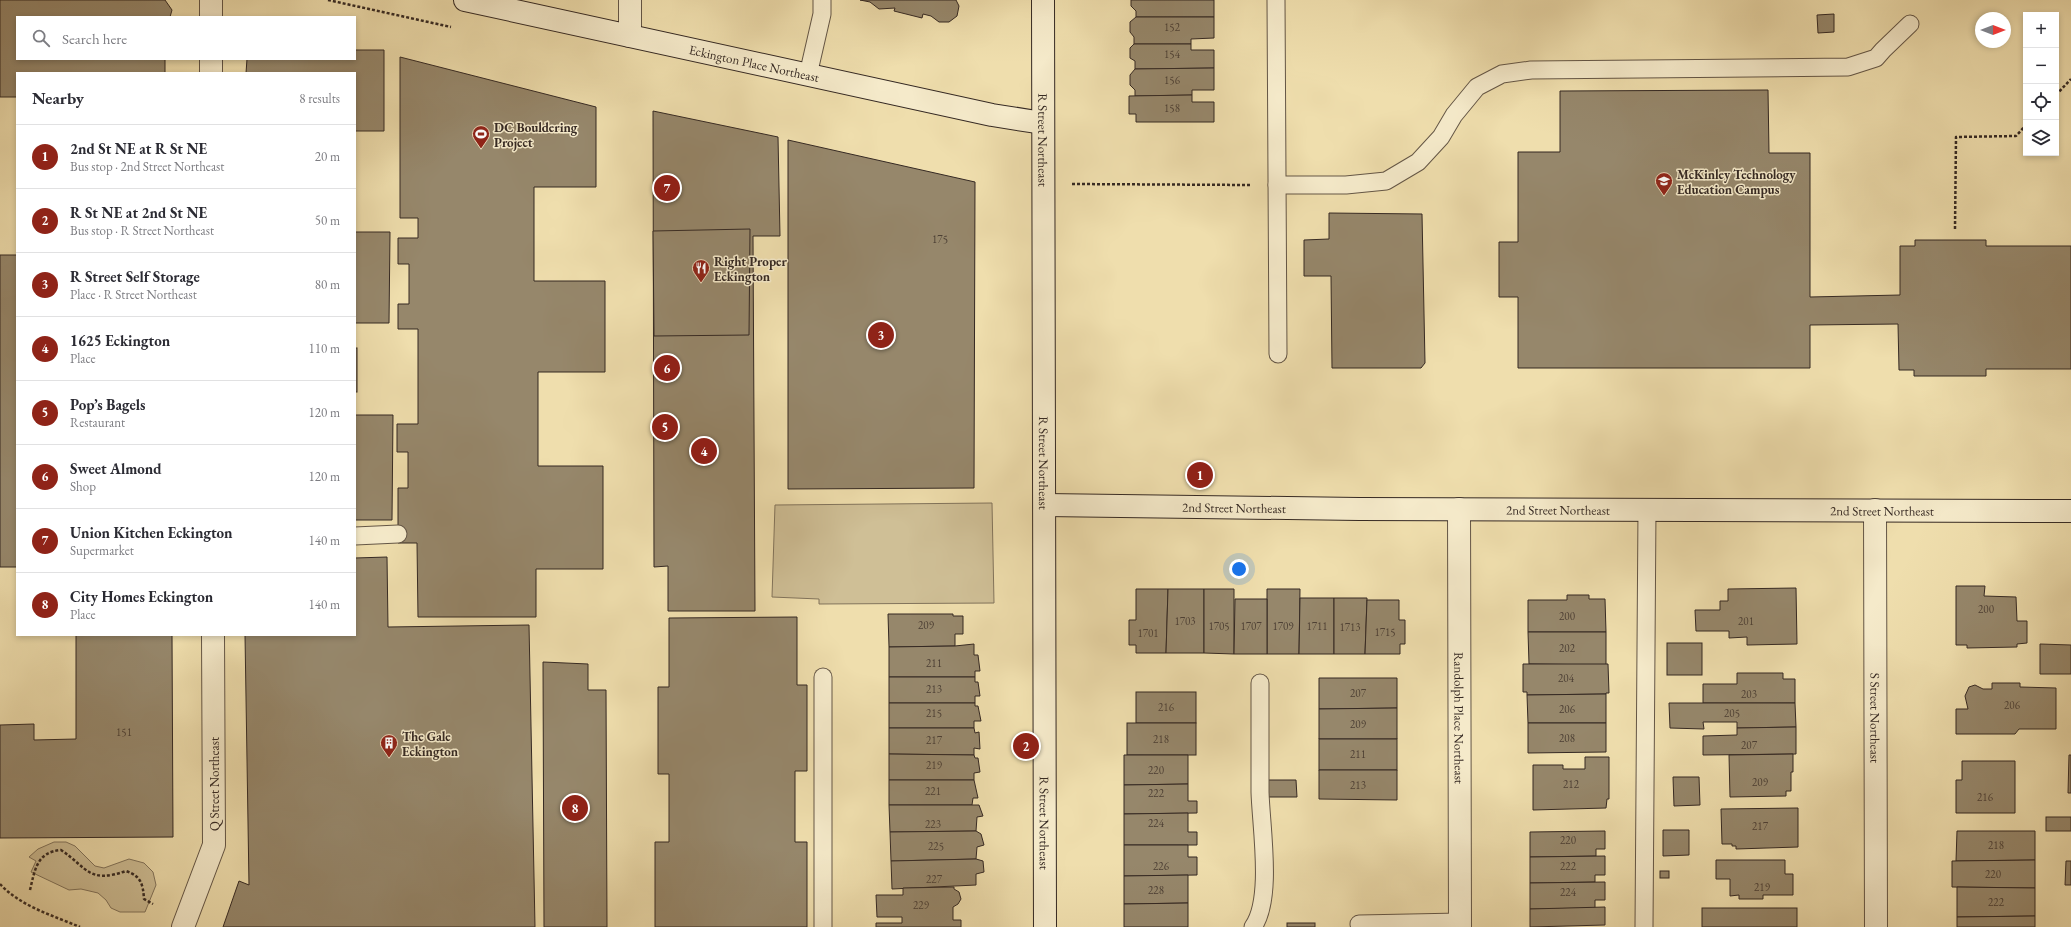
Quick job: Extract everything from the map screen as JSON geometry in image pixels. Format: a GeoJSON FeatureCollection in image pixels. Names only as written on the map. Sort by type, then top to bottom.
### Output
{"type":"FeatureCollection","features":[{"type":"Feature","properties":{"kind":"street"},"geometry":{"type":"LineString","coordinates":[[211,0],[211,16]]}},
{"type":"Feature","properties":{"kind":"street","name":"Eckington Place Northeast"},"geometry":{"type":"LineString","coordinates":[[466,0],[808,76],[992,115],[1043,123]]}},
{"type":"Feature","properties":{"kind":"street"},"geometry":{"type":"LineString","coordinates":[[630,0],[630,36]]}},
{"type":"Feature","properties":{"kind":"street","name":"R Street Northeast"},"geometry":{"type":"LineString","coordinates":[[1043,0],[1045,927]]}},
{"type":"Feature","properties":{"kind":"street"},"geometry":{"type":"LineString","coordinates":[[211,60],[211,72]]}},
{"type":"Feature","properties":{"kind":"street","name":"2nd Street Northeast"},"geometry":{"type":"LineString","coordinates":[[1045,505],[1459,509],[2071,511]]}},
{"type":"Feature","properties":{"kind":"street","name":"Randolph Place Northeast"},"geometry":{"type":"LineString","coordinates":[[1459,509],[1460,925]]}},
{"type":"Feature","properties":{"kind":"street","name":"S Street Northeast"},"geometry":{"type":"LineString","coordinates":[[1875,510],[1876,927]]}},
{"type":"Feature","properties":{"kind":"street","name":"Q Street Northeast"},"geometry":{"type":"LineString","coordinates":[[183,927],[214,846],[213,636]]}},
{"type":"Feature","properties":{"kind":"lane"},"geometry":{"type":"LineString","coordinates":[[808,76],[822,14],[822,0]]}},
{"type":"Feature","properties":{"kind":"lane"},"geometry":{"type":"LineString","coordinates":[[1276,0],[1278,354]]}},
{"type":"Feature","properties":{"kind":"lane"},"geometry":{"type":"LineString","coordinates":[[1277,185],[1346,185],[1386,181],[1418,162],[1441,137],[1454,115],[1477,87],[1502,74],[1531,70],[1848,67],[1876,58],[1910,24]]}},
{"type":"Feature","properties":{"kind":"lane"},"geometry":{"type":"LineString","coordinates":[[1644,927],[1647,509]]}},
{"type":"Feature","properties":{"kind":"lane"},"geometry":{"type":"LineString","coordinates":[[356,536],[398,534]]}},
{"type":"Feature","properties":{"kind":"lane"},"geometry":{"type":"LineString","coordinates":[[823,677],[823,927]]}},
{"type":"Feature","properties":{"kind":"lane"},"geometry":{"type":"LineString","coordinates":[[1253,927],[1261,911],[1264,887],[1260,794],[1260,683]]}},
{"type":"Feature","properties":{"kind":"lane"},"geometry":{"type":"LineString","coordinates":[[1359,924],[1460,925]]}},
{"type":"Feature","properties":{"kind":"path"},"geometry":{"type":"LineString","coordinates":[[2059,92],[2071,79]]}},
{"type":"Feature","properties":{"kind":"path"},"geometry":{"type":"LineString","coordinates":[[1955,229],[1956,136],[2016,136],[2023,128]]}},
{"type":"Feature","properties":{"kind":"path"},"geometry":{"type":"LineString","coordinates":[[1071,184],[1277,185]]}},
{"type":"Feature","properties":{"kind":"path"},"geometry":{"type":"LineString","coordinates":[[30,890],[40,860],[51,851],[61,850],[91,874],[111,876],[126,871],[136,875],[143,885],[144,899],[153,904]]}},
{"type":"Feature","properties":{"kind":"path"},"geometry":{"type":"LineString","coordinates":[[0,884],[4,889],[30,905],[80,927]]}},
{"type":"Feature","properties":{"kind":"shaded area"},"geometry":{"type":"Polygon","coordinates":[[[992,503],[994,603],[819,604],[819,599],[772,597],[775,505],[992,503]]]}},
{"type":"Feature","properties":{"kind":"shaded area"},"geometry":{"type":"Polygon","coordinates":[[[54,842],[66,842],[75,846],[95,866],[104,868],[129,859],[144,863],[153,872],[156,885],[145,912],[120,912],[111,908],[106,900],[98,893],[81,889],[69,890],[31,872],[36,861],[29,857],[38,849],[54,842]]]}},
{"type":"Feature","properties":{"kind":"building"},"geometry":{"type":"Polygon","coordinates":[[[0,0],[165,0],[172,10],[170,16],[16,16],[16,60],[165,60],[165,72],[16,72],[16,97],[0,97],[0,0]]]}},
{"type":"Feature","properties":{"kind":"building"},"geometry":{"type":"Polygon","coordinates":[[[860,0],[956,0],[959,6],[957,16],[949,22],[939,22],[931,16],[923,14],[922,18],[894,11],[895,8],[879,9],[870,2],[860,0]]]}},
{"type":"Feature","properties":{"kind":"building"},"geometry":{"type":"Polygon","coordinates":[[[1131,0],[1214,0],[1214,17],[1136,17],[1136,11],[1131,6],[1131,0]]]}},
{"type":"Feature","properties":{"kind":"building"},"geometry":{"type":"Polygon","coordinates":[[[1834,14],[1834,32],[1818,33],[1817,15],[1834,14]]]}},
{"type":"Feature","properties":{"kind":"building"},"geometry":{"type":"Polygon","coordinates":[[[1136,17],[1214,17],[1214,38],[1191,39],[1191,44],[1134,44],[1134,37],[1130,32],[1130,22],[1136,17]]]}},
{"type":"Feature","properties":{"kind":"building"},"geometry":{"type":"Polygon","coordinates":[[[1134,44],[1191,44],[1191,50],[1214,50],[1214,68],[1135,69],[1135,61],[1130,58],[1130,48],[1134,44]]]}},
{"type":"Feature","properties":{"kind":"building"},"geometry":{"type":"Polygon","coordinates":[[[356,50],[384,50],[384,131],[356,131],[356,72],[246,72],[247,60],[356,60],[356,50]]]}},
{"type":"Feature","properties":{"kind":"building"},"geometry":{"type":"Polygon","coordinates":[[[400,57],[596,107],[596,187],[534,187],[534,281],[605,281],[605,372],[538,372],[538,466],[603,466],[603,569],[536,569],[536,617],[418,617],[417,543],[398,543],[398,488],[408,488],[408,452],[397,452],[397,424],[418,424],[418,329],[398,329],[398,304],[409,304],[409,264],[398,264],[398,238],[418,238],[418,218],[400,218],[400,57]]]}},
{"type":"Feature","properties":{"kind":"building"},"geometry":{"type":"Polygon","coordinates":[[[1214,68],[1214,90],[1192,90],[1192,95],[1135,96],[1135,90],[1130,85],[1130,75],[1135,69],[1214,68]]]}},
{"type":"Feature","properties":{"kind":"building","name":"McKinley Technology Education Campus"},"geometry":{"type":"Polygon","coordinates":[[[1768,90],[1769,153],[1810,153],[1810,297],[1900,295],[1900,246],[1915,246],[1915,240],[1986,240],[1986,246],[2071,246],[2071,369],[1986,369],[1986,376],[1914,376],[1914,370],[1899,370],[1898,324],[1810,325],[1810,368],[1518,368],[1518,297],[1499,297],[1499,242],[1518,242],[1518,152],[1560,152],[1560,91],[1768,90]]]}},
{"type":"Feature","properties":{"kind":"building"},"geometry":{"type":"Polygon","coordinates":[[[1192,95],[1192,102],[1214,102],[1214,122],[1136,122],[1136,114],[1129,114],[1129,96],[1192,95]]]}},
{"type":"Feature","properties":{"kind":"building"},"geometry":{"type":"Polygon","coordinates":[[[653,111],[778,137],[780,236],[753,236],[755,611],[668,611],[668,566],[654,567],[653,111]]]}},
{"type":"Feature","properties":{"kind":"building"},"geometry":{"type":"Polygon","coordinates":[[[788,140],[975,182],[974,488],[788,489],[788,140]]]}},
{"type":"Feature","properties":{"kind":"building"},"geometry":{"type":"Polygon","coordinates":[[[1329,213],[1422,214],[1425,363],[1421,368],[1332,368],[1331,276],[1304,276],[1304,240],[1329,239],[1329,213]]]}},
{"type":"Feature","properties":{"kind":"building","name":"Right Proper Eckington"},"geometry":{"type":"Polygon","coordinates":[[[750,229],[749,335],[654,336],[653,231],[750,229]]]}},
{"type":"Feature","properties":{"kind":"building"},"geometry":{"type":"Polygon","coordinates":[[[356,232],[390,232],[389,323],[356,323],[356,232]]]}},
{"type":"Feature","properties":{"kind":"building"},"geometry":{"type":"Polygon","coordinates":[[[0,255],[16,255],[16,567],[0,567],[0,255]]]}},
{"type":"Feature","properties":{"kind":"building"},"geometry":{"type":"Polygon","coordinates":[[[356,348],[357,348],[356,392],[356,348]]]}},
{"type":"Feature","properties":{"kind":"building"},"geometry":{"type":"Polygon","coordinates":[[[356,415],[393,415],[392,520],[356,520],[356,415]]]}},
{"type":"Feature","properties":{"kind":"building","name":"The Gale Eckington"},"geometry":{"type":"Polygon","coordinates":[[[387,557],[388,627],[529,625],[535,927],[223,927],[239,881],[249,885],[245,636],[356,636],[356,558],[387,557]]]}},
{"type":"Feature","properties":{"kind":"building"},"geometry":{"type":"Polygon","coordinates":[[[1956,586],[1985,586],[1984,596],[2016,597],[2017,621],[2027,621],[2027,643],[2017,644],[2017,647],[1967,648],[1967,645],[1956,645],[1956,586]]]}},
{"type":"Feature","properties":{"kind":"building"},"geometry":{"type":"Polygon","coordinates":[[[1796,588],[1797,644],[1747,645],[1747,637],[1729,638],[1729,631],[1696,631],[1695,610],[1720,610],[1720,601],[1728,601],[1728,589],[1796,588]]]}},
{"type":"Feature","properties":{"kind":"building"},"geometry":{"type":"Polygon","coordinates":[[[1136,589],[1168,589],[1166,653],[1136,653],[1136,645],[1129,645],[1129,620],[1136,620],[1136,589]]]}},
{"type":"Feature","properties":{"kind":"building"},"geometry":{"type":"Polygon","coordinates":[[[1168,589],[1204,589],[1204,653],[1166,653],[1168,589]]]}},
{"type":"Feature","properties":{"kind":"building"},"geometry":{"type":"Polygon","coordinates":[[[1204,589],[1234,589],[1234,654],[1204,653],[1204,589]]]}},
{"type":"Feature","properties":{"kind":"building"},"geometry":{"type":"Polygon","coordinates":[[[1267,589],[1300,589],[1299,654],[1267,654],[1267,589]]]}},
{"type":"Feature","properties":{"kind":"building"},"geometry":{"type":"Polygon","coordinates":[[[1567,595],[1589,595],[1589,599],[1605,599],[1606,632],[1528,632],[1528,600],[1567,600],[1567,595]]]}},
{"type":"Feature","properties":{"kind":"building"},"geometry":{"type":"Polygon","coordinates":[[[1300,598],[1334,598],[1334,654],[1299,654],[1300,598]]]}},
{"type":"Feature","properties":{"kind":"building"},"geometry":{"type":"Polygon","coordinates":[[[1334,598],[1367,598],[1365,654],[1334,654],[1334,598]]]}},
{"type":"Feature","properties":{"kind":"building"},"geometry":{"type":"Polygon","coordinates":[[[1235,599],[1267,599],[1267,654],[1234,654],[1235,599]]]}},
{"type":"Feature","properties":{"kind":"building"},"geometry":{"type":"Polygon","coordinates":[[[1367,600],[1399,600],[1399,620],[1405,620],[1405,644],[1400,644],[1400,654],[1365,654],[1367,600]]]}},
{"type":"Feature","properties":{"kind":"building"},"geometry":{"type":"Polygon","coordinates":[[[888,614],[953,614],[953,616],[963,616],[963,634],[955,634],[955,646],[889,647],[888,614]]]}},
{"type":"Feature","properties":{"kind":"building"},"geometry":{"type":"Polygon","coordinates":[[[797,617],[797,685],[807,685],[807,771],[795,771],[795,842],[807,842],[807,927],[655,927],[655,842],[669,842],[669,774],[658,774],[658,687],[669,687],[669,618],[797,617]]]}},
{"type":"Feature","properties":{"kind":"building"},"geometry":{"type":"Polygon","coordinates":[[[1528,632],[1606,632],[1606,665],[1529,664],[1528,632]]]}},
{"type":"Feature","properties":{"kind":"building"},"geometry":{"type":"Polygon","coordinates":[[[76,636],[172,636],[173,837],[0,838],[0,725],[34,724],[34,740],[76,739],[76,636]]]}},
{"type":"Feature","properties":{"kind":"building"},"geometry":{"type":"Polygon","coordinates":[[[1667,643],[1702,643],[1702,675],[1667,675],[1667,643]]]}},
{"type":"Feature","properties":{"kind":"building"},"geometry":{"type":"Polygon","coordinates":[[[974,644],[974,655],[978,655],[980,671],[975,671],[975,677],[889,677],[889,647],[955,646],[974,644]]]}},
{"type":"Feature","properties":{"kind":"building"},"geometry":{"type":"Polygon","coordinates":[[[2040,644],[2071,645],[2071,674],[2040,674],[2040,644]]]}},
{"type":"Feature","properties":{"kind":"building"},"geometry":{"type":"Polygon","coordinates":[[[543,662],[588,664],[588,690],[606,690],[607,927],[544,927],[543,662]]]}},
{"type":"Feature","properties":{"kind":"building"},"geometry":{"type":"Polygon","coordinates":[[[1523,664],[1608,664],[1609,693],[1527,695],[1527,692],[1523,692],[1523,664]]]}},
{"type":"Feature","properties":{"kind":"building"},"geometry":{"type":"Polygon","coordinates":[[[1737,673],[1783,673],[1783,679],[1795,679],[1795,703],[1703,703],[1703,684],[1737,684],[1737,673]]]}},
{"type":"Feature","properties":{"kind":"building"},"geometry":{"type":"Polygon","coordinates":[[[889,677],[975,677],[975,682],[978,682],[980,696],[975,696],[975,703],[889,703],[889,677]]]}},
{"type":"Feature","properties":{"kind":"building"},"geometry":{"type":"Polygon","coordinates":[[[1319,678],[1397,678],[1397,708],[1319,709],[1319,678]]]}},
{"type":"Feature","properties":{"kind":"building"},"geometry":{"type":"Polygon","coordinates":[[[1992,683],[2020,683],[2020,687],[2056,688],[2056,729],[2019,729],[2015,734],[1956,734],[1956,709],[1968,709],[1965,696],[1969,687],[1975,685],[1983,689],[1992,689],[1992,683]]]}},
{"type":"Feature","properties":{"kind":"building"},"geometry":{"type":"Polygon","coordinates":[[[1136,692],[1196,692],[1196,723],[1136,723],[1136,692]]]}},
{"type":"Feature","properties":{"kind":"building"},"geometry":{"type":"Polygon","coordinates":[[[1606,694],[1606,723],[1528,723],[1527,695],[1606,694]]]}},
{"type":"Feature","properties":{"kind":"building"},"geometry":{"type":"Polygon","coordinates":[[[889,703],[975,703],[975,706],[978,706],[981,721],[974,721],[974,728],[889,728],[889,703]]]}},
{"type":"Feature","properties":{"kind":"building"},"geometry":{"type":"Polygon","coordinates":[[[1669,703],[1795,703],[1796,727],[1737,728],[1737,722],[1703,722],[1704,729],[1670,728],[1669,703]]]}},
{"type":"Feature","properties":{"kind":"building"},"geometry":{"type":"Polygon","coordinates":[[[1397,708],[1397,739],[1319,739],[1319,709],[1397,708]]]}},
{"type":"Feature","properties":{"kind":"building"},"geometry":{"type":"Polygon","coordinates":[[[1127,723],[1196,723],[1196,755],[1127,755],[1127,723]]]}},
{"type":"Feature","properties":{"kind":"building"},"geometry":{"type":"Polygon","coordinates":[[[1528,723],[1606,723],[1606,752],[1528,753],[1528,723]]]}},
{"type":"Feature","properties":{"kind":"building"},"geometry":{"type":"Polygon","coordinates":[[[1796,727],[1796,754],[1703,755],[1703,736],[1737,735],[1737,728],[1796,727]]]}},
{"type":"Feature","properties":{"kind":"building"},"geometry":{"type":"Polygon","coordinates":[[[889,728],[974,728],[975,733],[979,732],[980,749],[974,748],[974,755],[889,754],[889,728]]]}},
{"type":"Feature","properties":{"kind":"building"},"geometry":{"type":"Polygon","coordinates":[[[1319,739],[1397,739],[1397,770],[1319,770],[1319,739]]]}},
{"type":"Feature","properties":{"kind":"building"},"geometry":{"type":"Polygon","coordinates":[[[889,754],[974,755],[975,758],[978,758],[980,772],[974,773],[974,780],[889,780],[889,754]]]}},
{"type":"Feature","properties":{"kind":"building"},"geometry":{"type":"Polygon","coordinates":[[[1793,754],[1791,791],[1786,791],[1786,796],[1730,797],[1729,755],[1793,754]]]}},
{"type":"Feature","properties":{"kind":"building"},"geometry":{"type":"Polygon","coordinates":[[[1124,755],[1188,755],[1188,784],[1124,785],[1124,755]]]}},
{"type":"Feature","properties":{"kind":"building"},"geometry":{"type":"Polygon","coordinates":[[[2069,755],[2071,755],[2071,793],[2068,793],[2069,755]]]}},
{"type":"Feature","properties":{"kind":"building"},"geometry":{"type":"Polygon","coordinates":[[[1585,757],[1609,757],[1609,799],[1607,799],[1606,808],[1533,810],[1533,765],[1563,765],[1563,769],[1585,769],[1585,757]]]}},
{"type":"Feature","properties":{"kind":"building"},"geometry":{"type":"Polygon","coordinates":[[[1962,761],[2015,761],[2015,813],[1956,813],[1956,780],[1962,780],[1962,761]]]}},
{"type":"Feature","properties":{"kind":"building"},"geometry":{"type":"Polygon","coordinates":[[[1319,770],[1397,770],[1397,800],[1319,799],[1319,770]]]}},
{"type":"Feature","properties":{"kind":"building"},"geometry":{"type":"Polygon","coordinates":[[[1673,777],[1699,777],[1700,805],[1674,806],[1673,777]]]}},
{"type":"Feature","properties":{"kind":"building"},"geometry":{"type":"Polygon","coordinates":[[[889,780],[974,780],[978,798],[973,798],[972,805],[889,805],[889,780]]]}},
{"type":"Feature","properties":{"kind":"building"},"geometry":{"type":"Polygon","coordinates":[[[1267,780],[1296,780],[1297,797],[1267,797],[1267,780]]]}},
{"type":"Feature","properties":{"kind":"building"},"geometry":{"type":"Polygon","coordinates":[[[1188,784],[1188,801],[1197,801],[1197,813],[1124,814],[1124,785],[1188,784]]]}},
{"type":"Feature","properties":{"kind":"building"},"geometry":{"type":"Polygon","coordinates":[[[889,805],[979,805],[983,816],[977,817],[976,831],[890,832],[889,805]]]}},
{"type":"Feature","properties":{"kind":"building"},"geometry":{"type":"Polygon","coordinates":[[[1798,808],[1798,847],[1736,849],[1736,846],[1732,846],[1732,844],[1722,844],[1721,809],[1798,808]]]}},
{"type":"Feature","properties":{"kind":"building"},"geometry":{"type":"Polygon","coordinates":[[[1188,813],[1188,832],[1197,832],[1197,845],[1124,845],[1124,814],[1188,813]]]}},
{"type":"Feature","properties":{"kind":"building"},"geometry":{"type":"Polygon","coordinates":[[[2046,817],[2071,817],[2071,831],[2046,831],[2046,817]]]}},
{"type":"Feature","properties":{"kind":"building"},"geometry":{"type":"Polygon","coordinates":[[[1663,830],[1689,830],[1689,855],[1663,856],[1663,830]]]}},
{"type":"Feature","properties":{"kind":"building"},"geometry":{"type":"Polygon","coordinates":[[[976,831],[981,834],[984,845],[977,847],[976,859],[891,861],[890,832],[976,831]]]}},
{"type":"Feature","properties":{"kind":"building"},"geometry":{"type":"Polygon","coordinates":[[[1605,831],[1605,849],[1596,849],[1596,856],[1530,857],[1530,832],[1605,831]]]}},
{"type":"Feature","properties":{"kind":"building"},"geometry":{"type":"Polygon","coordinates":[[[1957,831],[2035,831],[2035,860],[1956,861],[1957,831]]]}},
{"type":"Feature","properties":{"kind":"building"},"geometry":{"type":"Polygon","coordinates":[[[1124,845],[1188,845],[1188,857],[1197,857],[1197,875],[1124,876],[1124,845]]]}},
{"type":"Feature","properties":{"kind":"building"},"geometry":{"type":"Polygon","coordinates":[[[1605,856],[1605,875],[1595,875],[1595,882],[1530,883],[1530,857],[1605,856]]]}},
{"type":"Feature","properties":{"kind":"building"},"geometry":{"type":"Polygon","coordinates":[[[976,859],[983,861],[984,872],[976,874],[976,885],[892,889],[891,861],[976,859]]]}},
{"type":"Feature","properties":{"kind":"building"},"geometry":{"type":"Polygon","coordinates":[[[1716,860],[1785,860],[1785,874],[1793,874],[1793,895],[1763,895],[1763,899],[1739,899],[1739,895],[1730,896],[1730,879],[1716,879],[1716,860]]]}},
{"type":"Feature","properties":{"kind":"building"},"geometry":{"type":"Polygon","coordinates":[[[2035,860],[2035,888],[1952,887],[1952,861],[2035,860]]]}},
{"type":"Feature","properties":{"kind":"building"},"geometry":{"type":"Polygon","coordinates":[[[2066,861],[2071,861],[2071,885],[2065,885],[2066,861]]]}},
{"type":"Feature","properties":{"kind":"building"},"geometry":{"type":"Polygon","coordinates":[[[1660,871],[1669,871],[1669,878],[1660,878],[1660,871]]]}},
{"type":"Feature","properties":{"kind":"building"},"geometry":{"type":"Polygon","coordinates":[[[1188,875],[1188,903],[1124,904],[1124,876],[1188,875]]]}},
{"type":"Feature","properties":{"kind":"building"},"geometry":{"type":"Polygon","coordinates":[[[1605,882],[1605,900],[1595,900],[1595,908],[1530,909],[1530,883],[1605,882]]]}},
{"type":"Feature","properties":{"kind":"building"},"geometry":{"type":"Polygon","coordinates":[[[954,887],[954,889],[959,892],[961,899],[958,904],[953,907],[953,920],[961,920],[961,927],[876,927],[876,923],[902,923],[902,917],[877,917],[876,895],[903,895],[903,888],[954,887]]]}},
{"type":"Feature","properties":{"kind":"building"},"geometry":{"type":"Polygon","coordinates":[[[1957,887],[2035,888],[2035,916],[1957,917],[1957,887]]]}},
{"type":"Feature","properties":{"kind":"building"},"geometry":{"type":"Polygon","coordinates":[[[1188,903],[1188,927],[1124,927],[1124,904],[1188,903]]]}},
{"type":"Feature","properties":{"kind":"building"},"geometry":{"type":"Polygon","coordinates":[[[1605,907],[1605,925],[1530,927],[1530,909],[1605,907]]]}},
{"type":"Feature","properties":{"kind":"building"},"geometry":{"type":"Polygon","coordinates":[[[1702,908],[1797,908],[1797,927],[1702,927],[1702,908]]]}},
{"type":"Feature","properties":{"kind":"building"},"geometry":{"type":"Polygon","coordinates":[[[2035,916],[2035,927],[1957,927],[1957,917],[2035,916]]]}},
{"type":"Feature","properties":{"kind":"building"},"geometry":{"type":"Polygon","coordinates":[[[1287,923],[1315,923],[1315,927],[1287,927],[1287,923]]]}},
{"type":"Feature","properties":{"kind":"place","name":"DC Bouldering Project"},"geometry":{"type":"Point","coordinates":[481,149]}},
{"type":"Feature","properties":{"kind":"place","name":"Union Kitchen Eckington"},"geometry":{"type":"Point","coordinates":[667,188]}},
{"type":"Feature","properties":{"kind":"place","name":"McKinley Technology Education Campus"},"geometry":{"type":"Point","coordinates":[1664,196]}},
{"type":"Feature","properties":{"kind":"place","name":"Right Proper Eckington"},"geometry":{"type":"Point","coordinates":[701,283]}},
{"type":"Feature","properties":{"kind":"place","name":"R Street Self Storage"},"geometry":{"type":"Point","coordinates":[881,335]}},
{"type":"Feature","properties":{"kind":"place","name":"Sweet Almond"},"geometry":{"type":"Point","coordinates":[667,368]}},
{"type":"Feature","properties":{"kind":"place","name":"Pop’s Bagels"},"geometry":{"type":"Point","coordinates":[665,427]}},
{"type":"Feature","properties":{"kind":"place","name":"1625 Eckington"},"geometry":{"type":"Point","coordinates":[704,451]}},
{"type":"Feature","properties":{"kind":"place","name":"2nd St NE at R St NE"},"geometry":{"type":"Point","coordinates":[1200,475]}},
{"type":"Feature","properties":{"kind":"place","name":"R St NE at 2nd St NE"},"geometry":{"type":"Point","coordinates":[1026,746]}},
{"type":"Feature","properties":{"kind":"place","name":"The Gale Eckington"},"geometry":{"type":"Point","coordinates":[389,758]}},
{"type":"Feature","properties":{"kind":"place","name":"City Homes Eckington"},"geometry":{"type":"Point","coordinates":[575,808]}}]}
